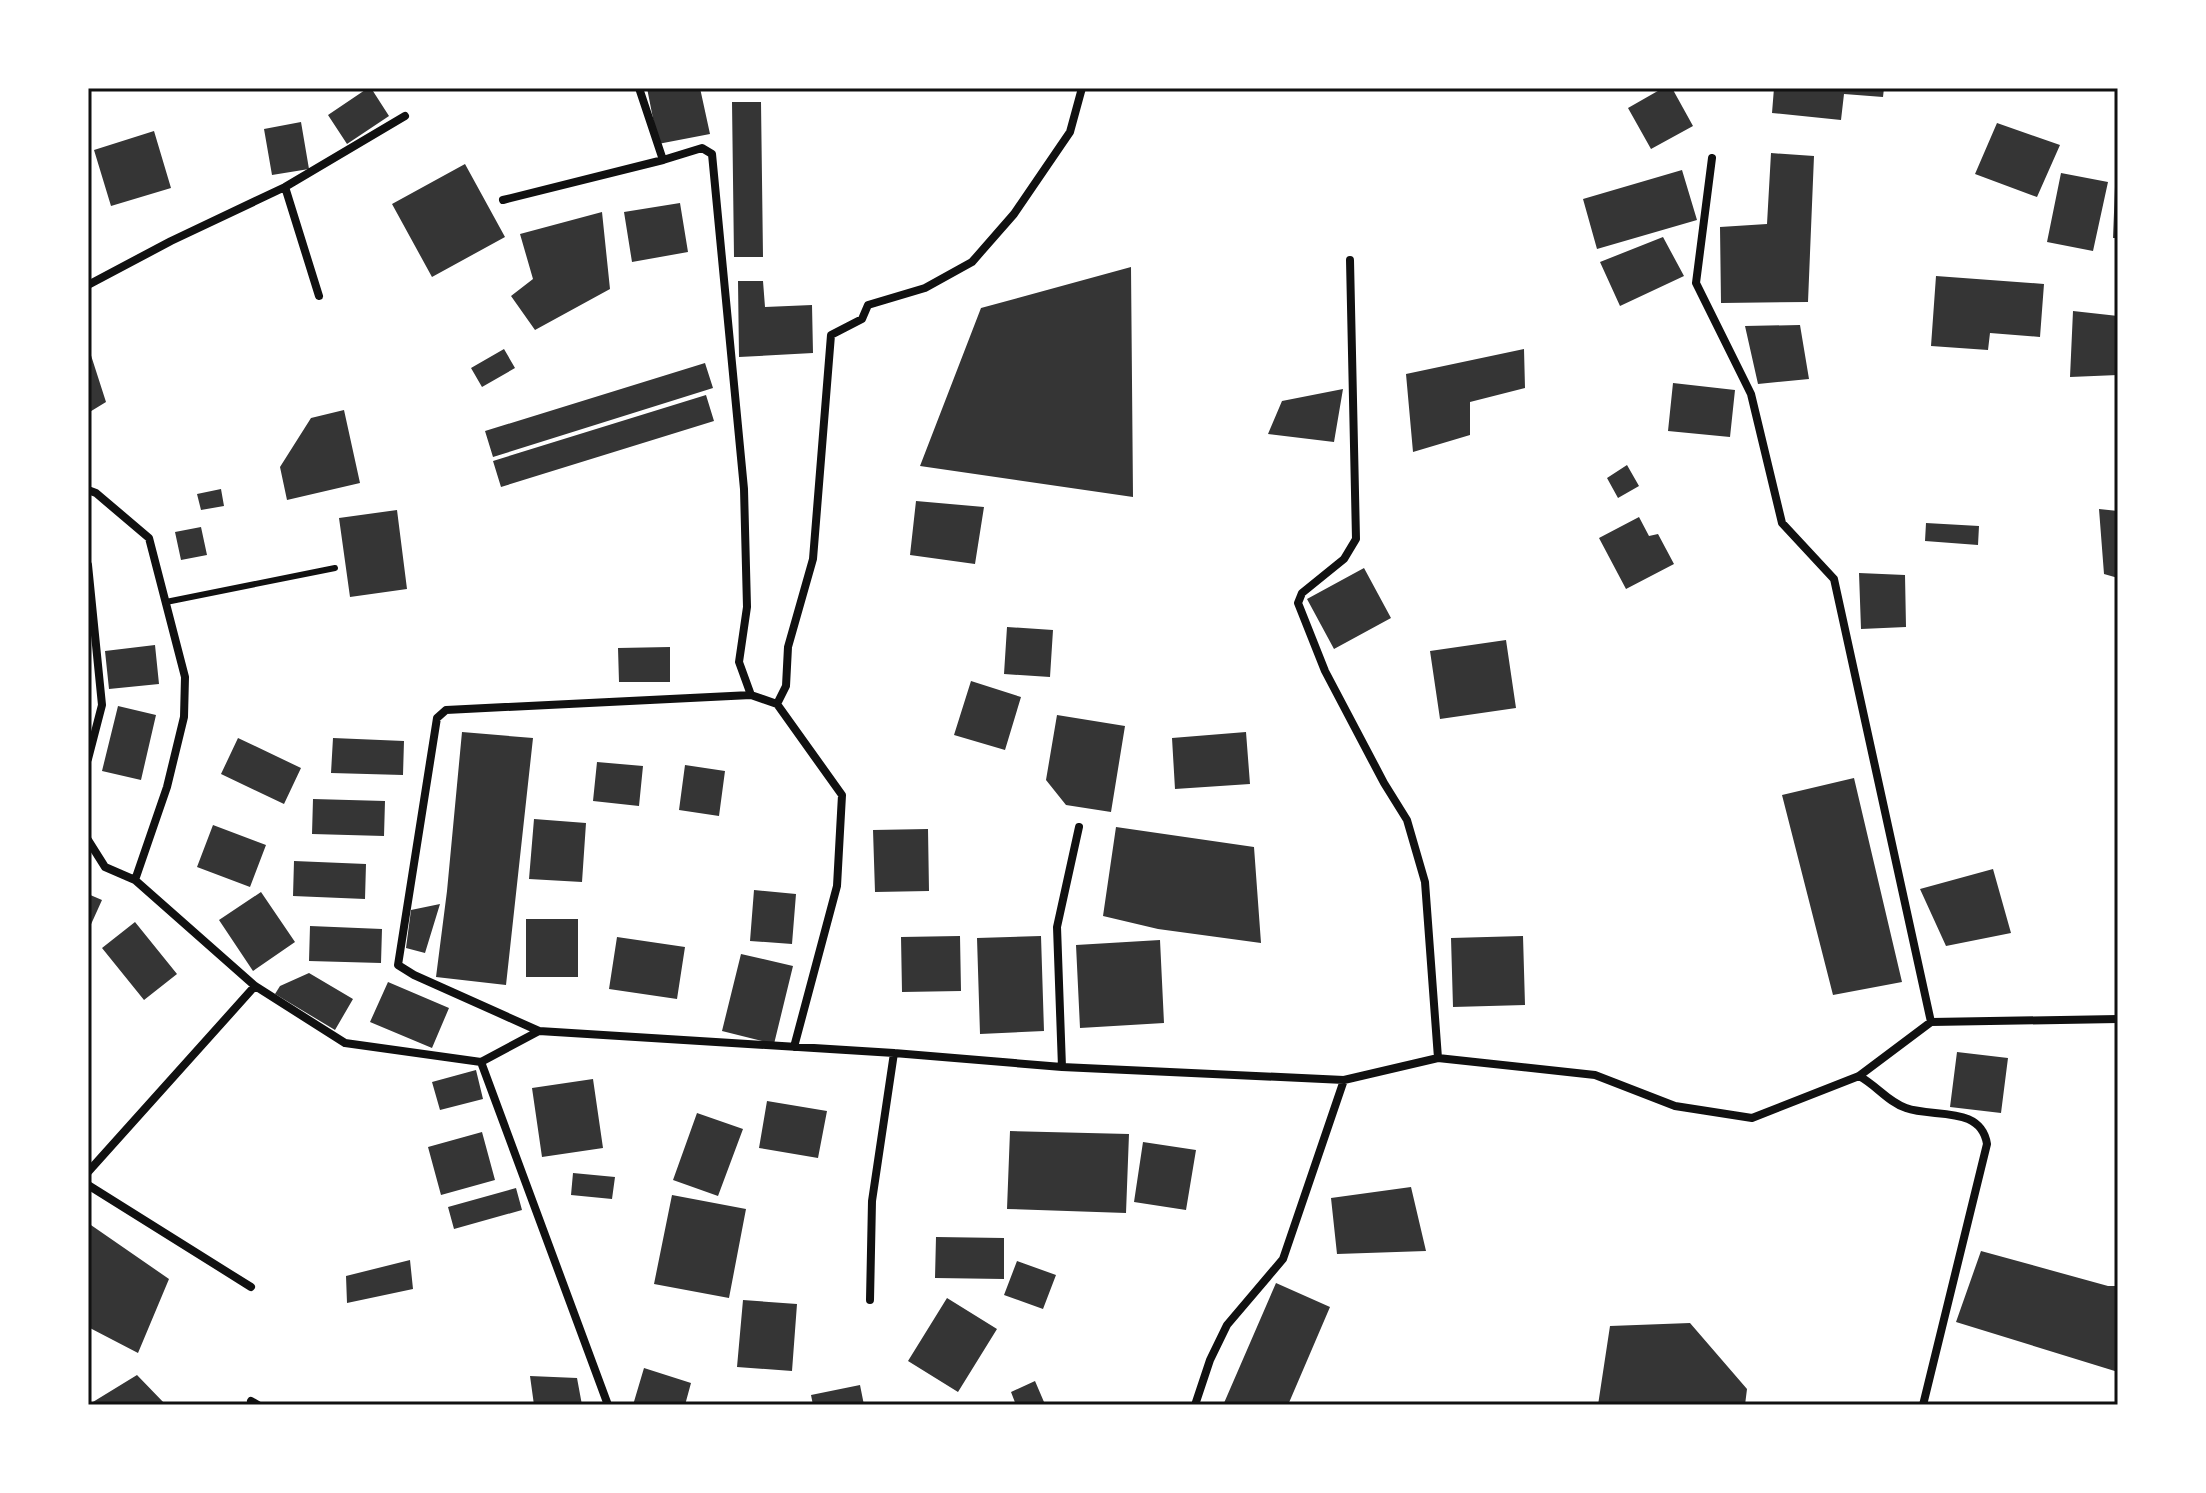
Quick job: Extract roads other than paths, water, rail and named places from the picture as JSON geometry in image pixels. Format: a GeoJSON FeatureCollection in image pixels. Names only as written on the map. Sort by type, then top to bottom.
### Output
{"type":"FeatureCollection","features":[{"type":"Feature","properties":{"kind":"street"},"geometry":{"type":"LineString","coordinates":[[639,88],[663,160]]}},
{"type":"Feature","properties":{"kind":"street"},"geometry":{"type":"LineString","coordinates":[[777,704],[786,686],[788,647],[813,559],[831,335],[862,319],[868,305],[925,288],[972,262],[1014,214],[1070,132],[1082,88]]}},
{"type":"Feature","properties":{"kind":"street"},"geometry":{"type":"LineString","coordinates":[[88,285],[171,241],[285,187],[405,116]]}},
{"type":"Feature","properties":{"kind":"street"},"geometry":{"type":"LineString","coordinates":[[503,200],[702,148],[712,154],[744,489],[747,607],[739,662],[751,695]]}},
{"type":"Feature","properties":{"kind":"street"},"geometry":{"type":"LineString","coordinates":[[1712,158],[1696,283],[1751,394],[1782,523],[1834,579],[1931,1022]]}},
{"type":"Feature","properties":{"kind":"street"},"geometry":{"type":"LineString","coordinates":[[285,187],[319,296]]}},
{"type":"Feature","properties":{"kind":"street"},"geometry":{"type":"LineString","coordinates":[[1350,260],[1356,539],[1344,559],[1302,593],[1298,603],[1325,671],[1407,820],[1425,882],[1438,1058]]}},
{"type":"Feature","properties":{"kind":"street"},"geometry":{"type":"LineString","coordinates":[[88,490],[96,493],[149,538],[185,677],[184,717],[167,787],[135,880]]}},
{"type":"Feature","properties":{"kind":"street"},"geometry":{"type":"LineString","coordinates":[[88,565],[102,705],[88,759]]}},
{"type":"Feature","properties":{"kind":"street"},"geometry":{"type":"LineString","coordinates":[[794,1047],[837,886],[842,795],[777,704],[751,695],[446,710],[437,718],[398,965],[539,1031],[794,1047],[894,1053],[1062,1067],[1344,1080],[1438,1058],[1595,1075],[1675,1106],[1752,1118],[1859,1076],[1931,1022],[2118,1019]]}},
{"type":"Feature","properties":{"kind":"street"},"geometry":{"type":"LineString","coordinates":[[1062,1067],[1057,927],[1079,827]]}},
{"type":"Feature","properties":{"kind":"street"},"geometry":{"type":"LineString","coordinates":[[88,840],[105,867],[135,880],[255,986],[345,1043],[481,1062],[539,1031]]}},
{"type":"Feature","properties":{"kind":"street"},"geometry":{"type":"LineString","coordinates":[[88,1172],[255,986]]}},
{"type":"Feature","properties":{"kind":"street"},"geometry":{"type":"LineString","coordinates":[[870,1300],[872,1201],[894,1053]]}},
{"type":"Feature","properties":{"kind":"street"},"geometry":{"type":"LineString","coordinates":[[481,1062],[608,1405]]}},
{"type":"Feature","properties":{"kind":"street"},"geometry":{"type":"LineString","coordinates":[[1859,1076],[1905,1108],[1940,1112],[1977,1123],[1986,1134],[1987,1144],[1923,1405]]}},
{"type":"Feature","properties":{"kind":"street"},"geometry":{"type":"LineString","coordinates":[[1195,1405],[1210,1360],[1227,1325],[1283,1259],[1344,1080]]}},
{"type":"Feature","properties":{"kind":"street"},"geometry":{"type":"LineString","coordinates":[[88,1185],[251,1287]]}},
{"type":"Feature","properties":{"kind":"lane"},"geometry":{"type":"LineString","coordinates":[[166,602],[335,568]]}}]}
